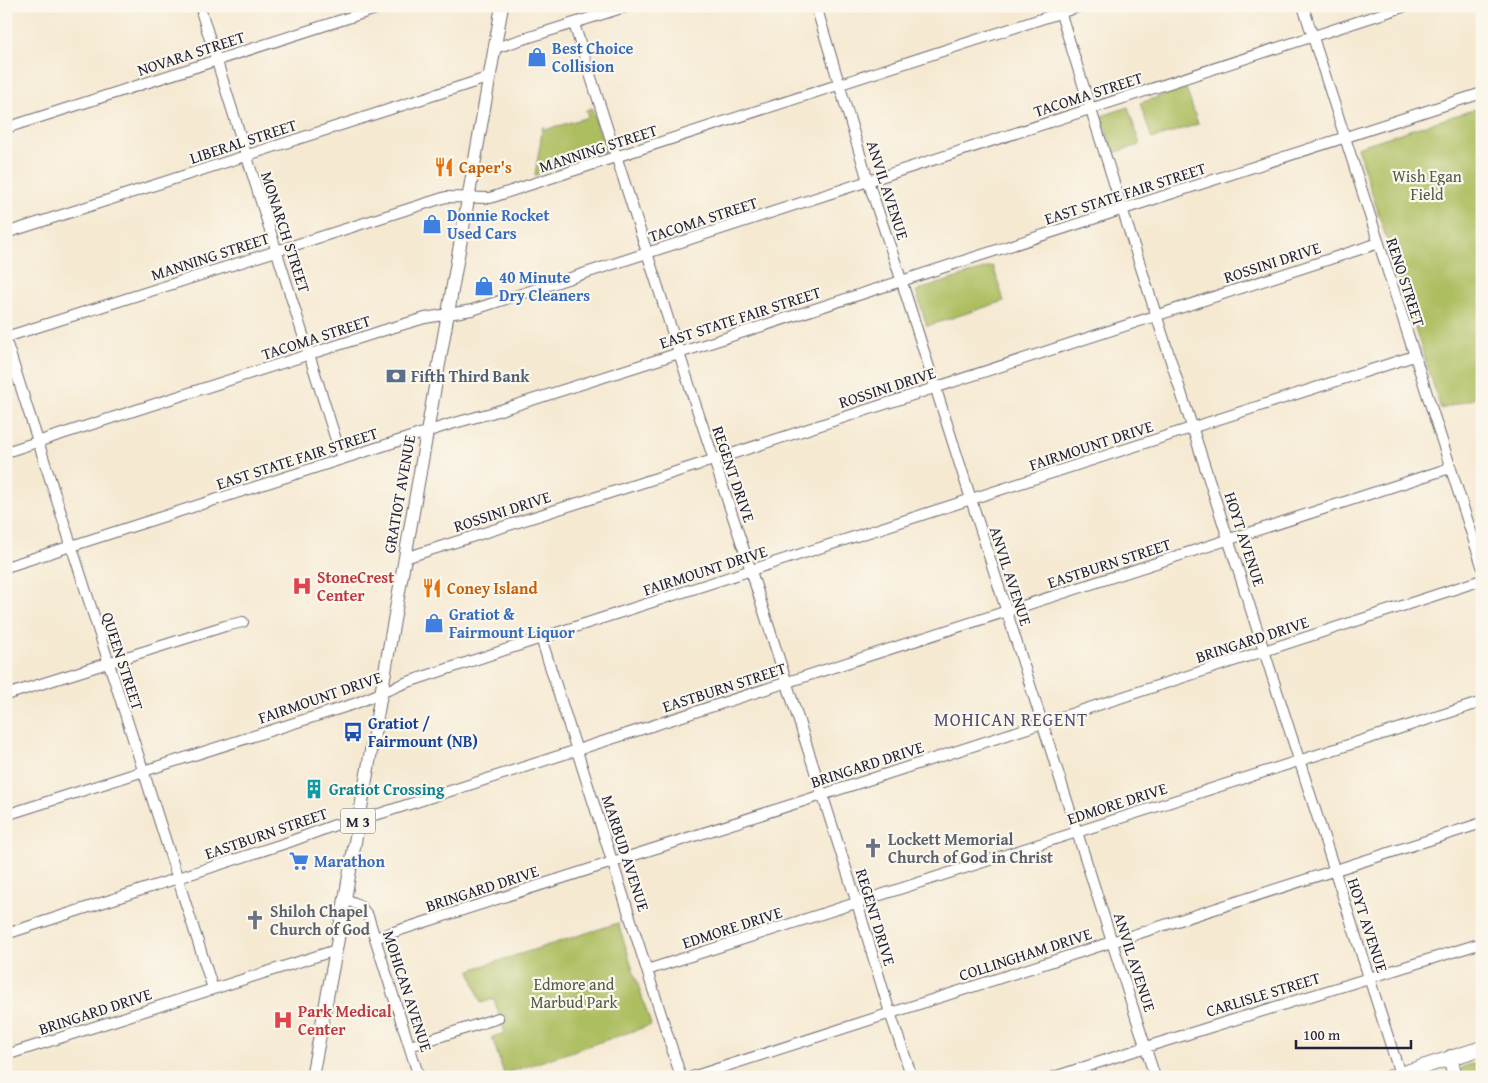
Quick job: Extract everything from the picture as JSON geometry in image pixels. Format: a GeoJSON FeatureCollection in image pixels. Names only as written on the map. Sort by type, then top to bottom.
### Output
{"type":"FeatureCollection","features":[{"type":"Feature","properties":{"kind":"highway"},"geometry":{"type":"LineString","coordinates":[[1398,1076],[1482,1048]]}},
{"type":"Feature","properties":{"kind":"highway"},"geometry":{"type":"LineString","coordinates":[[1451,1058],[1454,1077]]}},
{"type":"Feature","properties":{"kind":"main road","name":"GRATIOT AVENUE"},"geometry":{"type":"LineString","coordinates":[[312,1077],[502,6]]}},
{"type":"Feature","properties":{"kind":"street","name":"NOVARA STREET"},"geometry":{"type":"LineString","coordinates":[[6,128],[385,6]]}},
{"type":"Feature","properties":{"kind":"street"},"geometry":{"type":"LineString","coordinates":[[495,48],[628,6]]}},
{"type":"Feature","properties":{"kind":"street","name":"ANVIL AVENUE"},"geometry":{"type":"LineString","coordinates":[[816,6],[868,181],[1155,1077]]}},
{"type":"Feature","properties":{"kind":"street","name":"MANNING STREET"},"geometry":{"type":"LineString","coordinates":[[6,339],[276,250],[446,197],[490,198],[839,85],[1060,10],[1081,6]]}},
{"type":"Feature","properties":{"kind":"street","name":"RENO STREET"},"geometry":{"type":"LineString","coordinates":[[1303,6],[1482,566]]}},
{"type":"Feature","properties":{"kind":"street","name":"TACOMA STREET"},"geometry":{"type":"LineString","coordinates":[[6,452],[399,326],[448,313],[472,310],[1406,6]]}},
{"type":"Feature","properties":{"kind":"street","name":"HOYT AVENUE"},"geometry":{"type":"LineString","coordinates":[[1060,10],[1369,977],[1398,1076]]}},
{"type":"Feature","properties":{"kind":"street","name":"MONARCH STREET"},"geometry":{"type":"LineString","coordinates":[[202,14],[342,459]]}},
{"type":"Feature","properties":{"kind":"street","name":"REGENT DRIVE"},"geometry":{"type":"LineString","coordinates":[[574,24],[912,1077]]}},
{"type":"Feature","properties":{"kind":"street","name":"LIBERAL STREET"},"geometry":{"type":"LineString","coordinates":[[6,233],[490,78]]}},
{"type":"Feature","properties":{"kind":"street","name":"EAST STATE FAIR STREET"},"geometry":{"type":"LineString","coordinates":[[6,568],[342,459],[679,353],[1482,93]]}},
{"type":"Feature","properties":{"kind":"street","name":"ROSSINI DRIVE"},"geometry":{"type":"LineString","coordinates":[[405,558],[713,460],[1379,243]]}},
{"type":"Feature","properties":{"kind":"street","name":"QUEEN STREET"},"geometry":{"type":"LineString","coordinates":[[6,339],[142,771],[213,989]]}},
{"type":"Feature","properties":{"kind":"street","name":"FAIRMOUNT DRIVE"},"geometry":{"type":"LineString","coordinates":[[6,815],[354,704],[381,692],[541,638],[1414,356]]}},
{"type":"Feature","properties":{"kind":"street","name":"EASTBURN STREET"},"geometry":{"type":"LineString","coordinates":[[6,934],[289,842],[335,825],[382,813],[1450,468]]}},
{"type":"Feature","properties":{"kind":"street","name":"BRINGARD DRIVE"},"geometry":{"type":"LineString","coordinates":[[375,938],[1482,580]]}},
{"type":"Feature","properties":{"kind":"street"},"geometry":{"type":"LineString","coordinates":[[6,695],[224,626],[243,622]]}},
{"type":"Feature","properties":{"kind":"street","name":"MARBUD AVENUE"},"geometry":{"type":"LineString","coordinates":[[541,638],[681,1077]]}},
{"type":"Feature","properties":{"kind":"street","name":"EDMORE DRIVE"},"geometry":{"type":"LineString","coordinates":[[647,970],[1482,702]]}},
{"type":"Feature","properties":{"kind":"street","name":"COLLINGHAM DRIVE"},"geometry":{"type":"LineString","coordinates":[[692,1077],[1482,823]]}},
{"type":"Feature","properties":{"kind":"street","name":"MOHICAN AVENUE"},"geometry":{"type":"LineString","coordinates":[[344,899],[356,902],[368,916],[420,1077]]}},
{"type":"Feature","properties":{"kind":"street","name":"CARLISLE STREET"},"geometry":{"type":"LineString","coordinates":[[1054,1077],[1482,943]]}},
{"type":"Feature","properties":{"kind":"street","name":"BRINGARD DRIVE"},"geometry":{"type":"LineString","coordinates":[[6,1055],[336,950]]}},
{"type":"Feature","properties":{"kind":"street"},"geometry":{"type":"LineString","coordinates":[[410,1046],[498,1018]]}},
{"type":"Feature","properties":{"kind":"green space"},"geometry":{"type":"Polygon","coordinates":[[[1186,88],[1198,124],[1152,139],[1140,103],[1186,88]]]}},
{"type":"Feature","properties":{"kind":"green space"},"geometry":{"type":"Polygon","coordinates":[[[1128,107],[1140,145],[1113,153],[1102,116],[1128,107]]]}},
{"type":"Feature","properties":{"kind":"green space","name":"Wish Egan Field"},"geometry":{"type":"Polygon","coordinates":[[[1482,107],[1482,396],[1441,409],[1357,147],[1482,107]]]}},
{"type":"Feature","properties":{"kind":"green space"},"geometry":{"type":"Polygon","coordinates":[[[592,108],[606,152],[535,175],[543,126],[545,130],[588,117],[586,110],[592,108]]]}},
{"type":"Feature","properties":{"kind":"green space"},"geometry":{"type":"Polygon","coordinates":[[[993,266],[1004,301],[927,326],[916,291],[993,266]]]}},
{"type":"Feature","properties":{"kind":"green space","name":"Edmore and Marbud Park"},"geometry":{"type":"Polygon","coordinates":[[[618,923],[651,1025],[504,1074],[492,1037],[505,1033],[494,999],[481,1003],[470,970],[618,923]]]}},
{"type":"Feature","properties":{"kind":"green space"},"geometry":{"type":"Polygon","coordinates":[[[1482,1060],[1482,1077],[1461,1077],[1460,1072],[1463,1067],[1482,1060]]]}},
{"type":"Feature","properties":{"kind":"place","name":"Best Choice Collision"},"geometry":{"type":"Point","coordinates":[537,57]}},
{"type":"Feature","properties":{"kind":"place","name":"Caper's"},"geometry":{"type":"Point","coordinates":[444,167]}},
{"type":"Feature","properties":{"kind":"place","name":"Donnie Rocket Used Cars"},"geometry":{"type":"Point","coordinates":[432,224]}},
{"type":"Feature","properties":{"kind":"place","name":"40 Minute Dry Cleaners"},"geometry":{"type":"Point","coordinates":[484,286]}},
{"type":"Feature","properties":{"kind":"place","name":"Fifth Third Bank"},"geometry":{"type":"Point","coordinates":[396,376]}},
{"type":"Feature","properties":{"kind":"place","name":"StoneCrest Center"},"geometry":{"type":"Point","coordinates":[302,586]}},
{"type":"Feature","properties":{"kind":"place","name":"Coney Island"},"geometry":{"type":"Point","coordinates":[432,588]}},
{"type":"Feature","properties":{"kind":"place","name":"Gratiot & Fairmount Liquor"},"geometry":{"type":"Point","coordinates":[434,623]}},
{"type":"Feature","properties":{"kind":"place","name":"Gratiot / Fairmount (NB)"},"geometry":{"type":"Point","coordinates":[353,732]}},
{"type":"Feature","properties":{"kind":"place","name":"Gratiot Crossing"},"geometry":{"type":"Point","coordinates":[314,789]}},
{"type":"Feature","properties":{"kind":"place","name":"Lockett Memorial Church of God in Christ"},"geometry":{"type":"Point","coordinates":[873,848]}},
{"type":"Feature","properties":{"kind":"place","name":"Marathon"},"geometry":{"type":"Point","coordinates":[299,861]}},
{"type":"Feature","properties":{"kind":"place","name":"Shiloh Chapel Church of God"},"geometry":{"type":"Point","coordinates":[255,920]}},
{"type":"Feature","properties":{"kind":"place","name":"Park Medical Center"},"geometry":{"type":"Point","coordinates":[283,1020]}},
{"type":"Feature","properties":{"kind":"district","name":"MOHICAN REGENT"},"geometry":{"type":"Point","coordinates":[1011,719]}}]}
